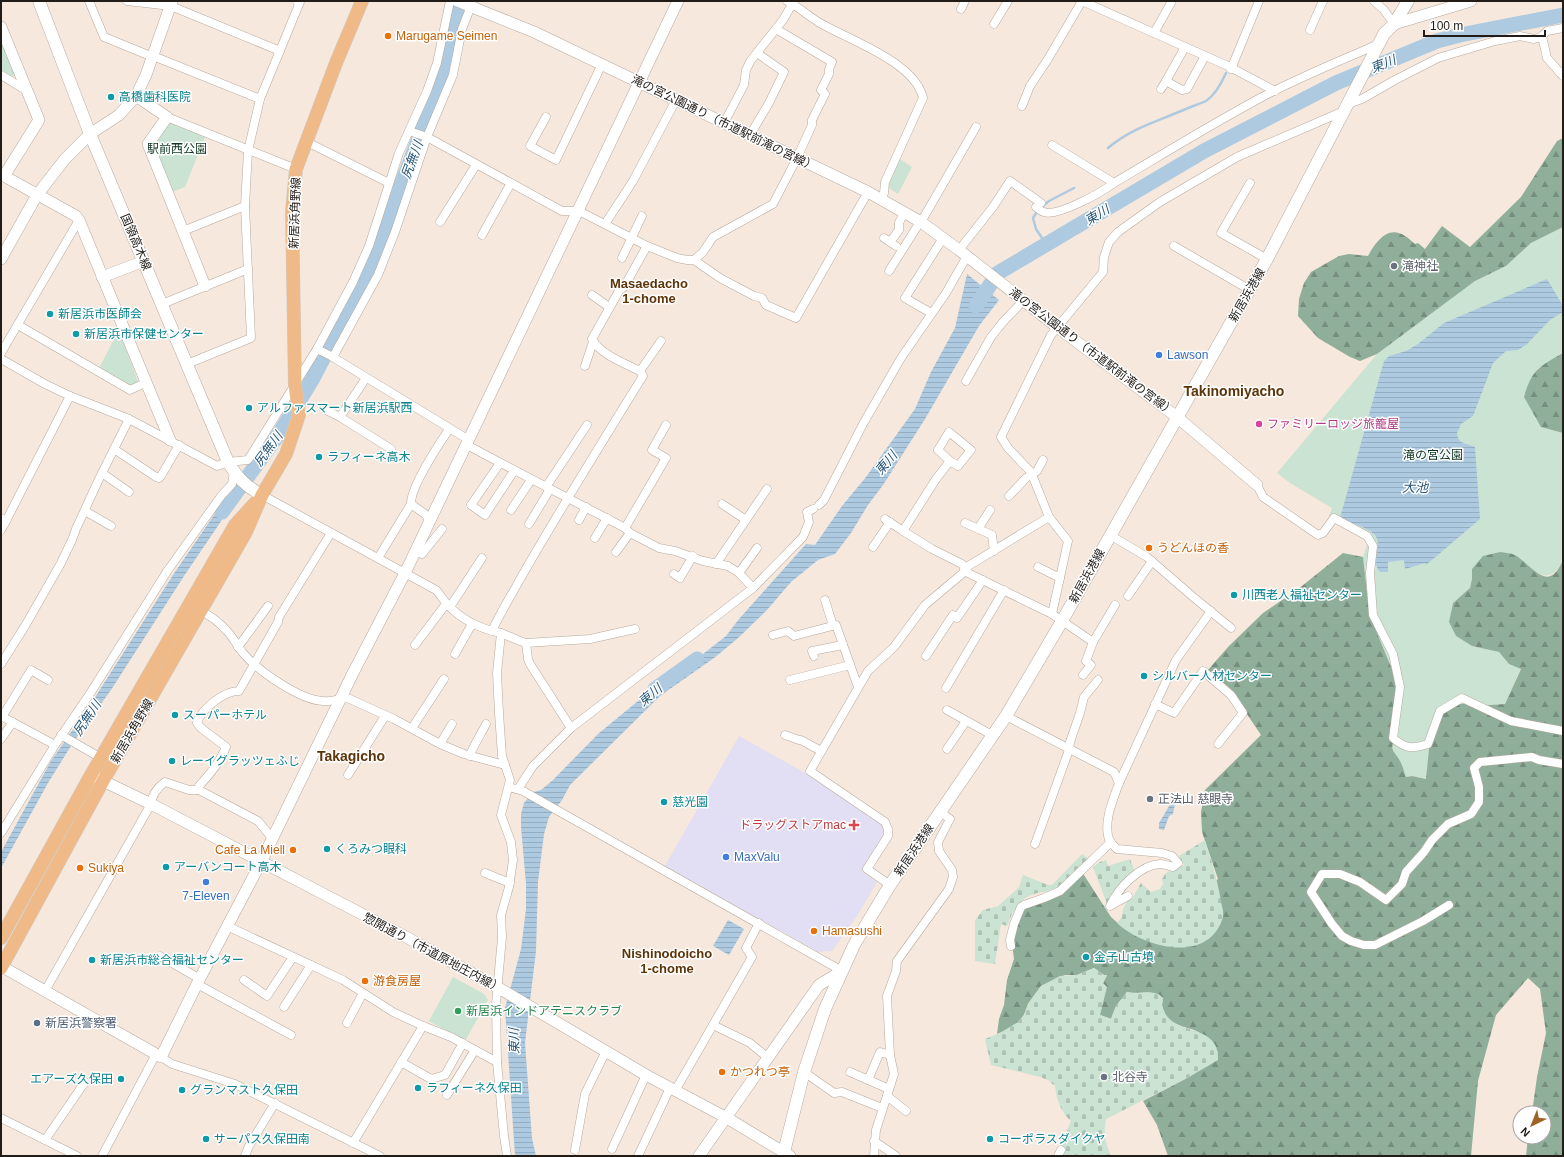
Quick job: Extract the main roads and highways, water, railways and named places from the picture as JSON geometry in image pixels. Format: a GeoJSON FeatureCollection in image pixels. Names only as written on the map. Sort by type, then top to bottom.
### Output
{"type":"FeatureCollection","features":[{"type":"Feature","properties":{"kind":"main road","name":"国領高木線"},"geometry":{"type":"LineString","coordinates":[[39,1],[90,134],[187,364],[238,475],[262,495]]}},
{"type":"Feature","properties":{"kind":"main road","name":"新居浜角野線"},"geometry":{"type":"LineString","coordinates":[[1,967],[103,781],[246,532],[262,495],[286,454],[298,415],[295,387],[292,211],[296,169],[336,63],[362,1]]}},
{"type":"Feature","properties":{"kind":"main road","name":"新居浜港線"},"geometry":{"type":"LineString","coordinates":[[785,1155],[804,1072],[825,1009],[854,945],[890,885],[1006,716],[1062,621],[1267,259],[1376,48],[1384,34],[1394,24],[1408,1]]}},
{"type":"Feature","properties":{"kind":"main road","name":"新居浜角野線"},"geometry":{"type":"LineString","coordinates":[[1,938],[91,775],[235,525],[262,495]]}},
{"type":"Feature","properties":{"kind":"water"},"geometry":{"type":"Polygon","coordinates":[[[967,274],[999,300],[979,326],[925,419],[883,485],[835,554],[818,560],[791,582],[767,610],[737,639],[714,658],[660,696],[570,785],[562,800],[549,817],[544,834],[538,882],[536,951],[525,1043],[532,1138],[536,1156],[515,1156],[505,1008],[521,949],[526,909],[526,884],[521,827],[521,814],[524,803],[533,792],[541,790],[553,780],[598,734],[655,687],[675,676],[726,636],[739,619],[806,544],[815,545],[842,506],[866,477],[915,409],[931,372],[955,328],[967,274]]]}},
{"type":"Feature","properties":{"kind":"water","name":"大池"},"geometry":{"type":"Polygon","coordinates":[[[1547,279],[1563,306],[1563,312],[1550,320],[1527,344],[1518,350],[1506,351],[1493,363],[1473,416],[1461,424],[1457,433],[1461,442],[1475,447],[1480,519],[1426,565],[1425,563],[1405,569],[1404,560],[1388,562],[1388,572],[1380,572],[1376,563],[1378,544],[1375,535],[1363,527],[1340,518],[1384,361],[1389,356],[1406,351],[1418,344],[1444,323],[1547,279]]]}},
{"type":"Feature","properties":{"kind":"water"},"geometry":{"type":"Polygon","coordinates":[[[231,493],[234,502],[184,576],[111,690],[74,741],[48,783],[1,868],[1,852],[51,761],[92,702],[173,575],[216,512],[231,493]]]}},
{"type":"Feature","properties":{"kind":"water"},"geometry":{"type":"Polygon","coordinates":[[[1171,803],[1175,804],[1173,814],[1169,816],[1164,830],[1159,829],[1159,823],[1171,803]]]}},
{"type":"Feature","properties":{"kind":"water"},"geometry":{"type":"Polygon","coordinates":[[[728,920],[744,929],[729,955],[713,946],[728,920]]]}},
{"type":"Feature","properties":{"kind":"waterway","name":"尻無川"},"geometry":{"type":"LineString","coordinates":[[222,512],[281,431],[313,378],[360,288],[384,236],[402,183],[444,72],[460,1]]}},
{"type":"Feature","properties":{"kind":"waterway","name":"東川"},"geometry":{"type":"LineString","coordinates":[[976,306],[998,273],[1204,151],[1336,83],[1437,41],[1460,35],[1563,15]]}},
{"type":"Feature","properties":{"kind":"waterway"},"geometry":{"type":"LineString","coordinates":[[1108,148],[1126,135],[1136,130],[1206,101],[1215,92],[1226,73]]}},
{"type":"Feature","properties":{"kind":"waterway"},"geometry":{"type":"LineString","coordinates":[[1043,206],[1049,201],[1074,188]]}},
{"type":"Feature","properties":{"kind":"waterway"},"geometry":{"type":"LineString","coordinates":[[1038,210],[1033,218],[1036,229],[1046,244]]}},
{"type":"Feature","properties":{"kind":"waterway","name":"東川"},"geometry":{"type":"LineString","coordinates":[[655,689],[697,659]]}},
{"type":"Feature","properties":{"kind":"place","name":"Marugame Seimen"},"geometry":{"type":"Point","coordinates":[388,36]}},
{"type":"Feature","properties":{"kind":"place","name":"高橋歯科医院"},"geometry":{"type":"Point","coordinates":[111,97]}},
{"type":"Feature","properties":{"kind":"place","name":"滝神社"},"geometry":{"type":"Point","coordinates":[1394,266]}},
{"type":"Feature","properties":{"kind":"place","name":"新居浜市医師会"},"geometry":{"type":"Point","coordinates":[50,314]}},
{"type":"Feature","properties":{"kind":"place","name":"新居浜市保健センター"},"geometry":{"type":"Point","coordinates":[76,334]}},
{"type":"Feature","properties":{"kind":"place","name":"Lawson"},"geometry":{"type":"Point","coordinates":[1159,355]}},
{"type":"Feature","properties":{"kind":"place","name":"アルファスマート新居浜駅西"},"geometry":{"type":"Point","coordinates":[249,408]}},
{"type":"Feature","properties":{"kind":"place","name":"ファミリーロッジ旅籠屋"},"geometry":{"type":"Point","coordinates":[1259,424]}},
{"type":"Feature","properties":{"kind":"place","name":"ラフィーネ高木"},"geometry":{"type":"Point","coordinates":[319,457]}},
{"type":"Feature","properties":{"kind":"place","name":"うどんほの香"},"geometry":{"type":"Point","coordinates":[1149,548]}},
{"type":"Feature","properties":{"kind":"place","name":"川西老人福祉センター"},"geometry":{"type":"Point","coordinates":[1234,595]}},
{"type":"Feature","properties":{"kind":"place","name":"シルバー人材センター"},"geometry":{"type":"Point","coordinates":[1144,676]}},
{"type":"Feature","properties":{"kind":"place","name":"スーパーホテル"},"geometry":{"type":"Point","coordinates":[175,715]}},
{"type":"Feature","properties":{"kind":"place","name":"レーイグラッツェふじ"},"geometry":{"type":"Point","coordinates":[172,761]}},
{"type":"Feature","properties":{"kind":"place","name":"正法山 慈眼寺"},"geometry":{"type":"Point","coordinates":[1150,799]}},
{"type":"Feature","properties":{"kind":"place","name":"慈光園"},"geometry":{"type":"Point","coordinates":[664,802]}},
{"type":"Feature","properties":{"kind":"place","name":"ドラッグストアmac"},"geometry":{"type":"Point","coordinates":[854,825]}},
{"type":"Feature","properties":{"kind":"place","name":"くろみつ眼科"},"geometry":{"type":"Point","coordinates":[327,849]}},
{"type":"Feature","properties":{"kind":"place","name":"Cafe La Miell"},"geometry":{"type":"Point","coordinates":[293,850]}},
{"type":"Feature","properties":{"kind":"place","name":"MaxValu"},"geometry":{"type":"Point","coordinates":[726,857]}},
{"type":"Feature","properties":{"kind":"place","name":"アーバンコート高木"},"geometry":{"type":"Point","coordinates":[166,867]}},
{"type":"Feature","properties":{"kind":"place","name":"Sukiya"},"geometry":{"type":"Point","coordinates":[80,868]}},
{"type":"Feature","properties":{"kind":"place","name":"7-Eleven"},"geometry":{"type":"Point","coordinates":[206,882]}},
{"type":"Feature","properties":{"kind":"place","name":"Hamasushi"},"geometry":{"type":"Point","coordinates":[814,931]}},
{"type":"Feature","properties":{"kind":"place","name":"金子山古墳"},"geometry":{"type":"Point","coordinates":[1086,957]}},
{"type":"Feature","properties":{"kind":"place","name":"新居浜市総合福祉センター"},"geometry":{"type":"Point","coordinates":[92,960]}},
{"type":"Feature","properties":{"kind":"place","name":"游食房屋"},"geometry":{"type":"Point","coordinates":[365,981]}},
{"type":"Feature","properties":{"kind":"place","name":"新居浜インドアテニスクラブ"},"geometry":{"type":"Point","coordinates":[458,1011]}},
{"type":"Feature","properties":{"kind":"place","name":"新居浜警察署"},"geometry":{"type":"Point","coordinates":[37,1023]}},
{"type":"Feature","properties":{"kind":"place","name":"かつれつ亭"},"geometry":{"type":"Point","coordinates":[722,1072]}},
{"type":"Feature","properties":{"kind":"place","name":"北谷寺"},"geometry":{"type":"Point","coordinates":[1104,1077]}},
{"type":"Feature","properties":{"kind":"place","name":"エアーズ久保田"},"geometry":{"type":"Point","coordinates":[121,1079]}},
{"type":"Feature","properties":{"kind":"place","name":"ラフィーネ久保田"},"geometry":{"type":"Point","coordinates":[418,1088]}},
{"type":"Feature","properties":{"kind":"place","name":"グランマスト久保田"},"geometry":{"type":"Point","coordinates":[182,1090]}},
{"type":"Feature","properties":{"kind":"place","name":"サーパス久保田南"},"geometry":{"type":"Point","coordinates":[206,1139]}},
{"type":"Feature","properties":{"kind":"place","name":"コーポラスダイクヤ"},"geometry":{"type":"Point","coordinates":[990,1139]}},
{"type":"Feature","properties":{"kind":"district","name":"Masaedacho 1-chome"},"geometry":{"type":"Point","coordinates":[649,290]}},
{"type":"Feature","properties":{"kind":"district","name":"Takinomiyacho"},"geometry":{"type":"Point","coordinates":[1234,391]}},
{"type":"Feature","properties":{"kind":"district","name":"Takagicho"},"geometry":{"type":"Point","coordinates":[351,756]}},
{"type":"Feature","properties":{"kind":"district","name":"Nishinodoicho 1-chome"},"geometry":{"type":"Point","coordinates":[667,960]}},
{"type":"Feature","properties":{"kind":"park label","name":"駅前西公園"},"geometry":{"type":"Point","coordinates":[177,149]}},
{"type":"Feature","properties":{"kind":"park label","name":"滝の宮公園"},"geometry":{"type":"Point","coordinates":[1433,455]}}]}
